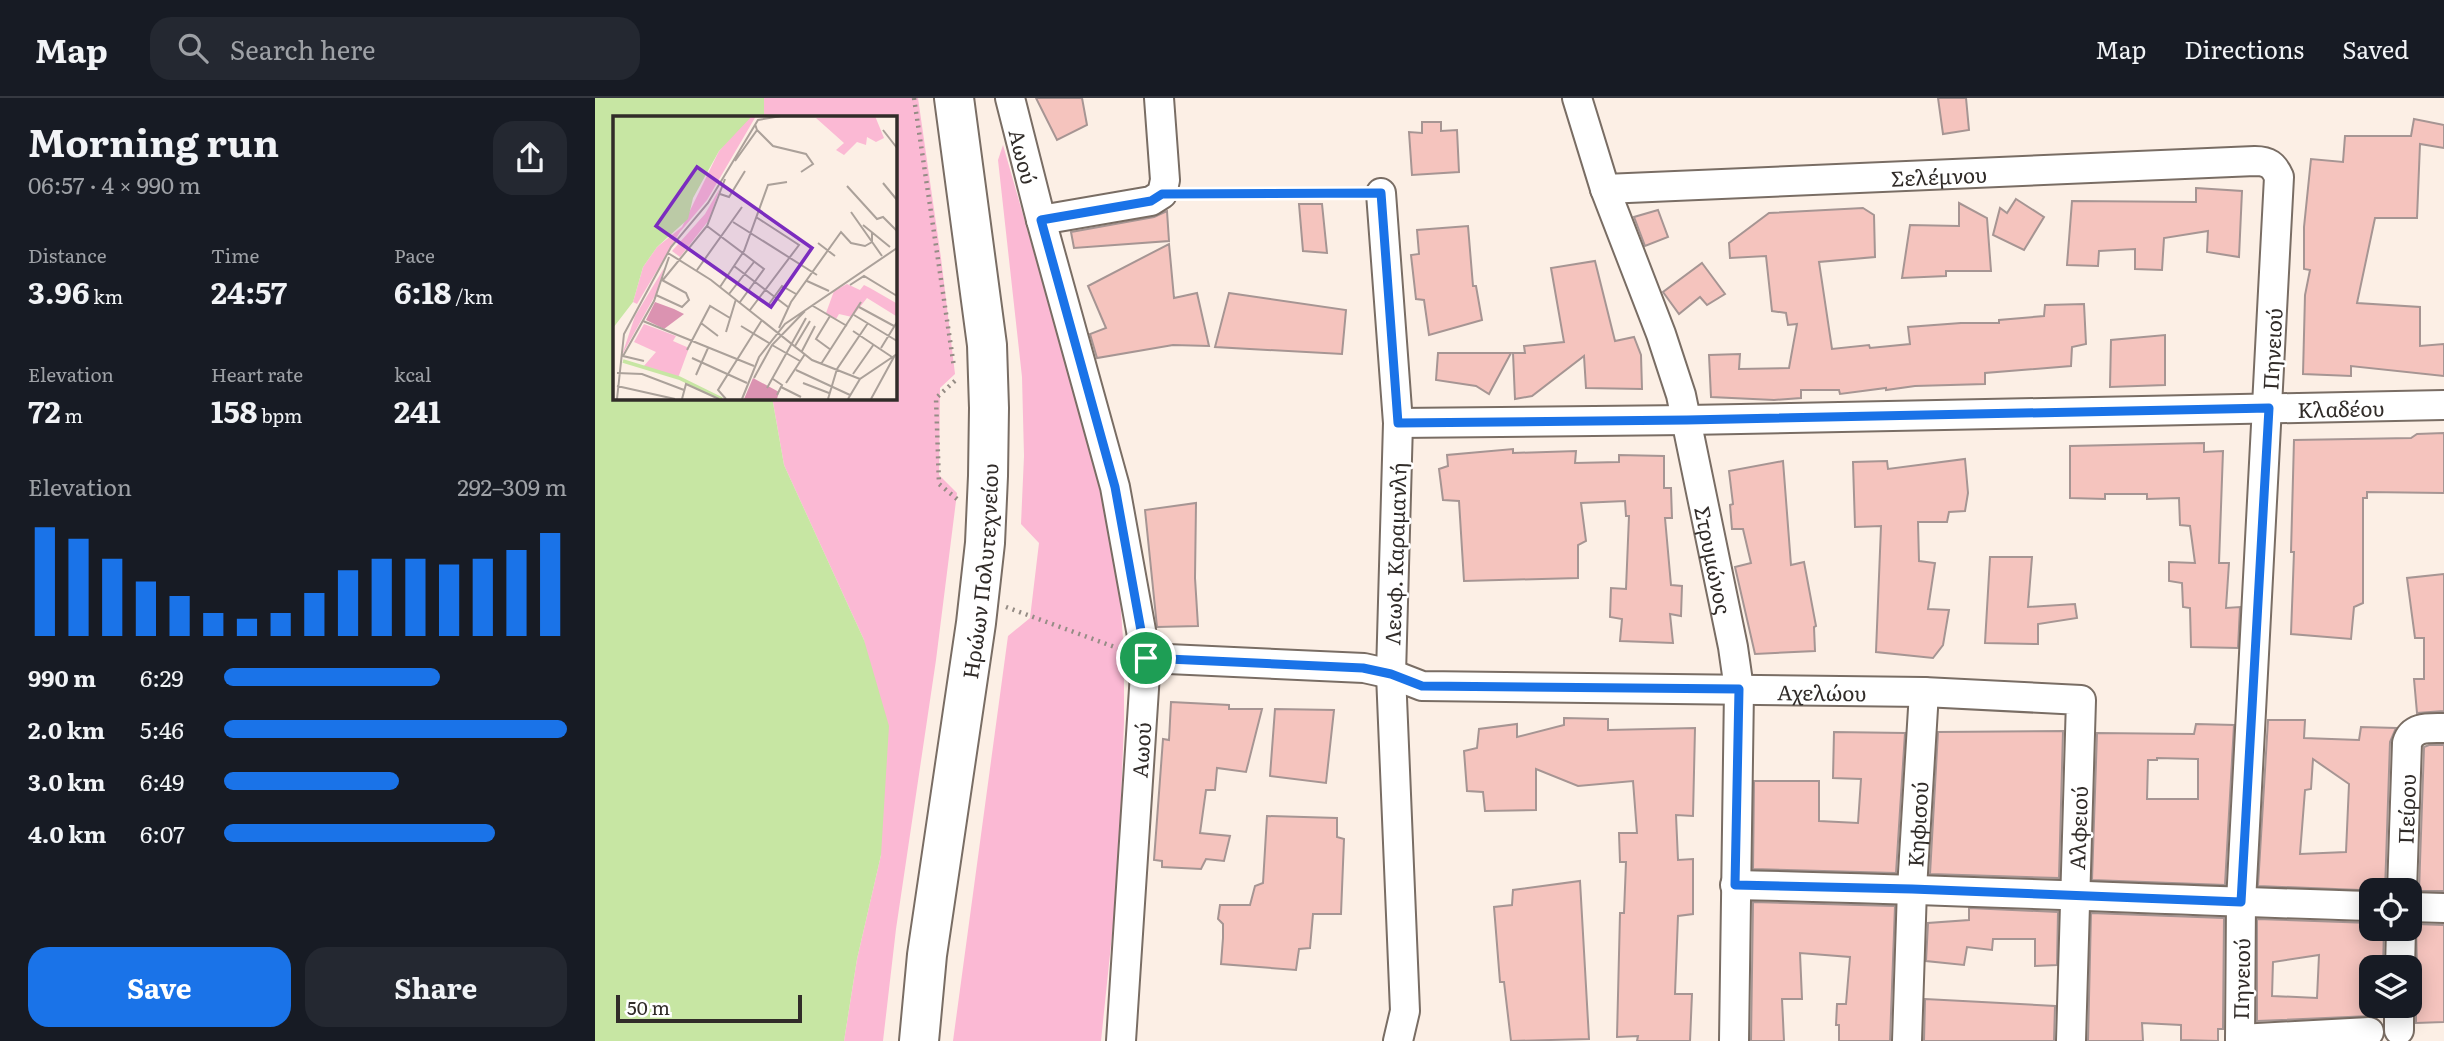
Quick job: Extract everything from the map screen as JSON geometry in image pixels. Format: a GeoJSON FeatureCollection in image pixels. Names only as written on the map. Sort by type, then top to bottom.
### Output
{"type":"FeatureCollection","features":[{"type":"Feature","properties":{"kind":"main road","name":"Ηρώων Πολυτεχνείου"},"geometry":{"type":"LineString","coordinates":[[919,1041],[927,955],[979,597],[988,476],[989,374],[954,98]]}},
{"type":"Feature","properties":{"kind":"street","name":"Αωού"},"geometry":{"type":"LineString","coordinates":[[1010,98],[1115,487],[1146,658],[1121,1041]]}},
{"type":"Feature","properties":{"kind":"street"},"geometry":{"type":"LineString","coordinates":[[1041,220],[1151,201],[1162,194],[1165,180],[1159,98]]}},
{"type":"Feature","properties":{"kind":"street","name":"Στρυμώνος"},"geometry":{"type":"LineString","coordinates":[[1577,98],[1605,190],[1665,344],[1687,420],[1733,648],[1739,689],[1734,1041]]}},
{"type":"Feature","properties":{"kind":"street","name":"Σελέμνου"},"geometry":{"type":"LineString","coordinates":[[1605,190],[2264,161],[2271,164]]}},
{"type":"Feature","properties":{"kind":"street","name":"Πηνειού"},"geometry":{"type":"LineString","coordinates":[[2240,1040],[2241,902],[2269,408],[2279,177],[2271,164]]}},
{"type":"Feature","properties":{"kind":"street","name":"Λεωφ. Καραμανλή"},"geometry":{"type":"LineString","coordinates":[[1381,193],[1398,423],[1391,674],[1405,1012],[1398,1041]]}},
{"type":"Feature","properties":{"kind":"street","name":"Κλαδέου"},"geometry":{"type":"LineString","coordinates":[[1398,423],[2444,405]]}},
{"type":"Feature","properties":{"kind":"street","name":"Αχελώου"},"geometry":{"type":"LineString","coordinates":[[1146,658],[1363,668],[1391,674],[1422,686],[1924,692],[2081,700]]}},
{"type":"Feature","properties":{"kind":"street","name":"Κηφισού"},"geometry":{"type":"LineString","coordinates":[[1907,1041],[1912,889],[1924,692]]}},
{"type":"Feature","properties":{"kind":"street","name":"Αλφειού"},"geometry":{"type":"LineString","coordinates":[[2071,1041],[2081,700]]}},
{"type":"Feature","properties":{"kind":"street","name":"Πείρου"},"geometry":{"type":"LineString","coordinates":[[2402,878],[2407,743],[2409,736],[2415,731],[2444,728]]}},
{"type":"Feature","properties":{"kind":"street"},"geometry":{"type":"LineString","coordinates":[[1735,885],[2359,906]]}},
{"type":"Feature","properties":{"kind":"street"},"geometry":{"type":"LineString","coordinates":[[2422,907],[2444,908]]}},
{"type":"Feature","properties":{"kind":"street"},"geometry":{"type":"LineString","coordinates":[[2240,1040],[2369,1032]]}},
{"type":"Feature","properties":{"kind":"path"},"geometry":{"type":"LineString","coordinates":[[914,98],[950,349],[957,379],[936,398],[939,484],[963,505]]}},
{"type":"Feature","properties":{"kind":"path"},"geometry":{"type":"LineString","coordinates":[[1162,194],[1381,193]]}},
{"type":"Feature","properties":{"kind":"path"},"geometry":{"type":"LineString","coordinates":[[979,597],[1146,658]]}},
{"type":"Feature","properties":{"kind":"shaded area"},"geometry":{"type":"Polygon","coordinates":[[[595,98],[764,98],[764,116],[613,116],[613,399],[772,399],[784,465],[864,640],[889,726],[881,855],[857,959],[844,1041],[595,1041],[595,98]]]}},
{"type":"Feature","properties":{"kind":"shaded area"},"geometry":{"type":"Polygon","coordinates":[[[764,98],[918,98],[941,258],[955,374],[940,388],[939,475],[957,493],[936,660],[896,929],[883,1041],[844,1041],[857,959],[881,855],[864,640],[784,465],[772,399],[896,399],[896,116],[764,116],[764,98]]]}},
{"type":"Feature","properties":{"kind":"shaded area"},"geometry":{"type":"Polygon","coordinates":[[[1003,145],[1097,472],[1119,585],[1124,652],[1124,722],[1118,877],[1101,1041],[953,1041],[1008,636],[1030,618],[1039,543],[1021,524],[1024,456],[1022,377],[998,160],[1003,145]]]}},
{"type":"Feature","properties":{"kind":"building"},"geometry":{"type":"Polygon","coordinates":[[[1036,98],[1082,98],[1087,125],[1057,140],[1036,98]]]}},
{"type":"Feature","properties":{"kind":"building"},"geometry":{"type":"Polygon","coordinates":[[[1938,98],[1966,98],[1969,130],[1943,134],[1938,98]]]}},
{"type":"Feature","properties":{"kind":"building"},"geometry":{"type":"Polygon","coordinates":[[[2414,119],[2444,125],[2444,148],[2420,144],[2417,218],[2375,218],[2357,303],[2420,307],[2420,346],[2444,344],[2444,376],[2351,366],[2351,376],[2303,374],[2305,295],[2310,270],[2304,269],[2304,227],[2311,159],[2343,162],[2345,136],[2411,136],[2414,119]]]}},
{"type":"Feature","properties":{"kind":"building"},"geometry":{"type":"Polygon","coordinates":[[[1422,122],[1441,122],[1441,131],[1457,130],[1459,172],[1412,175],[1409,132],[1422,133],[1422,122]]]}},
{"type":"Feature","properties":{"kind":"building"},"geometry":{"type":"Polygon","coordinates":[[[2196,188],[2242,191],[2239,257],[2207,252],[2208,231],[2164,238],[2162,270],[2135,269],[2135,249],[2099,251],[2098,266],[2067,265],[2072,201],[2196,202],[2196,188]]]}},
{"type":"Feature","properties":{"kind":"building"},"geometry":{"type":"Polygon","coordinates":[[[2016,199],[2044,217],[2024,250],[1993,235],[2000,208],[2007,213],[2016,199]]]}},
{"type":"Feature","properties":{"kind":"building"},"geometry":{"type":"Polygon","coordinates":[[[1959,203],[1987,218],[1991,271],[1946,271],[1946,276],[1902,278],[1910,225],[1959,226],[1959,203]]]}},
{"type":"Feature","properties":{"kind":"building"},"geometry":{"type":"Polygon","coordinates":[[[1299,204],[1322,204],[1327,253],[1303,251],[1299,204]]]}},
{"type":"Feature","properties":{"kind":"building"},"geometry":{"type":"Polygon","coordinates":[[[1863,208],[1874,215],[1875,257],[1819,262],[1832,349],[1910,344],[1908,327],[1999,323],[1999,320],[2044,316],[2045,305],[2084,304],[2086,344],[2072,347],[2071,366],[1985,373],[1985,384],[1886,388],[1840,394],[1839,390],[1801,390],[1801,398],[1774,400],[1711,397],[1709,355],[1740,354],[1739,369],[1789,368],[1797,324],[1788,325],[1786,313],[1772,311],[1766,256],[1730,258],[1729,243],[1769,213],[1863,208]]]}},
{"type":"Feature","properties":{"kind":"building"},"geometry":{"type":"Polygon","coordinates":[[[1658,210],[1668,237],[1645,246],[1634,217],[1658,210]]]}},
{"type":"Feature","properties":{"kind":"building"},"geometry":{"type":"Polygon","coordinates":[[[1167,211],[1169,241],[1074,248],[1071,232],[1154,217],[1167,211]]]}},
{"type":"Feature","properties":{"kind":"building"},"geometry":{"type":"Polygon","coordinates":[[[1468,226],[1473,286],[1476,286],[1482,320],[1429,335],[1424,300],[1416,299],[1411,255],[1419,254],[1417,230],[1468,226]]]}},
{"type":"Feature","properties":{"kind":"building"},"geometry":{"type":"Polygon","coordinates":[[[1169,244],[1174,298],[1197,293],[1209,346],[1173,345],[1097,358],[1090,334],[1106,328],[1088,286],[1169,244]]]}},
{"type":"Feature","properties":{"kind":"building"},"geometry":{"type":"Polygon","coordinates":[[[1595,261],[1615,341],[1634,337],[1641,355],[1642,389],[1586,388],[1584,356],[1532,396],[1515,399],[1513,353],[1525,353],[1524,346],[1564,342],[1551,268],[1595,261]]]}},
{"type":"Feature","properties":{"kind":"building"},"geometry":{"type":"Polygon","coordinates":[[[1702,263],[1725,294],[1707,305],[1700,297],[1679,314],[1663,292],[1702,263]]]}},
{"type":"Feature","properties":{"kind":"building"},"geometry":{"type":"Polygon","coordinates":[[[1229,293],[1346,310],[1342,354],[1215,347],[1229,293]]]}},
{"type":"Feature","properties":{"kind":"building"},"geometry":{"type":"Polygon","coordinates":[[[2165,335],[2165,385],[2110,387],[2111,340],[2165,335]]]}},
{"type":"Feature","properties":{"kind":"building"},"geometry":{"type":"Polygon","coordinates":[[[1438,353],[1511,353],[1489,394],[1476,386],[1436,380],[1438,353]]]}},
{"type":"Feature","properties":{"kind":"building"},"geometry":{"type":"Polygon","coordinates":[[[2444,433],[2444,493],[2367,492],[2367,498],[2363,498],[2363,603],[2354,607],[2351,639],[2291,634],[2294,440],[2411,438],[2417,434],[2444,433]]]}},
{"type":"Feature","properties":{"kind":"building"},"geometry":{"type":"Polygon","coordinates":[[[2204,443],[2204,452],[2223,451],[2219,563],[2229,563],[2226,608],[2240,607],[2238,648],[2191,647],[2190,608],[2183,607],[2182,583],[2169,581],[2169,562],[2195,563],[2190,526],[2180,525],[2179,498],[2147,499],[2147,494],[2105,494],[2105,499],[2070,498],[2070,446],[2204,443]]]}},
{"type":"Feature","properties":{"kind":"building"},"geometry":{"type":"Polygon","coordinates":[[[1513,449],[1513,453],[1576,451],[1575,463],[1619,462],[1619,455],[1664,456],[1664,488],[1671,488],[1672,518],[1665,518],[1671,585],[1682,586],[1681,616],[1670,614],[1673,643],[1620,641],[1622,619],[1610,617],[1611,588],[1626,589],[1629,516],[1626,516],[1625,501],[1581,503],[1586,541],[1578,545],[1578,578],[1464,581],[1459,501],[1443,500],[1439,469],[1448,466],[1447,455],[1513,449]]]}},
{"type":"Feature","properties":{"kind":"building"},"geometry":{"type":"Polygon","coordinates":[[[1965,459],[1968,493],[1965,511],[1949,512],[1947,522],[1918,522],[1919,561],[1935,563],[1928,609],[1949,610],[1943,645],[1933,658],[1876,652],[1881,526],[1855,527],[1853,462],[1887,461],[1888,469],[1965,459]]]}},
{"type":"Feature","properties":{"kind":"building"},"geometry":{"type":"Polygon","coordinates":[[[1783,461],[1791,565],[1804,562],[1816,626],[1815,651],[1755,654],[1735,567],[1751,563],[1743,529],[1732,529],[1730,505],[1733,504],[1729,471],[1783,461]]]}},
{"type":"Feature","properties":{"kind":"building"},"geometry":{"type":"Polygon","coordinates":[[[1196,503],[1195,578],[1198,626],[1157,627],[1145,510],[1196,503]]]}},
{"type":"Feature","properties":{"kind":"building"},"geometry":{"type":"Polygon","coordinates":[[[1990,557],[2032,557],[2028,607],[2075,604],[2077,618],[2038,624],[2038,644],[1985,643],[1990,557]]]}},
{"type":"Feature","properties":{"kind":"building"},"geometry":{"type":"Polygon","coordinates":[[[2444,574],[2444,711],[2417,713],[2414,679],[2424,679],[2424,638],[2415,638],[2407,578],[2444,574]]]}},
{"type":"Feature","properties":{"kind":"building"},"geometry":{"type":"Polygon","coordinates":[[[1171,702],[1229,705],[1229,709],[1262,709],[1246,772],[1217,768],[1215,790],[1206,790],[1200,833],[1230,836],[1224,861],[1206,859],[1201,869],[1162,867],[1162,861],[1154,860],[1163,739],[1169,740],[1171,702]]]}},
{"type":"Feature","properties":{"kind":"building"},"geometry":{"type":"Polygon","coordinates":[[[1275,709],[1334,710],[1326,783],[1270,776],[1275,709]]]}},
{"type":"Feature","properties":{"kind":"building"},"geometry":{"type":"Polygon","coordinates":[[[1564,718],[1608,719],[1608,730],[1695,728],[1693,816],[1676,815],[1678,860],[1693,859],[1693,914],[1678,916],[1675,994],[1692,994],[1690,1041],[1637,1041],[1638,1036],[1617,1037],[1620,913],[1624,913],[1626,862],[1620,862],[1619,833],[1637,833],[1633,781],[1578,786],[1536,769],[1536,810],[1485,811],[1483,792],[1467,791],[1464,751],[1477,748],[1479,729],[1517,724],[1517,737],[1564,725],[1564,718]]]}},
{"type":"Feature","properties":{"kind":"building"},"geometry":{"type":"Polygon","coordinates":[[[2268,720],[2305,720],[2304,738],[2359,740],[2361,727],[2396,728],[2390,742],[2385,878],[2359,878],[2359,890],[2258,886],[2268,720]],[[2313,759],[2311,789],[2305,790],[2300,854],[2346,852],[2349,784],[2313,759]]]}},
{"type":"Feature","properties":{"kind":"building"},"geometry":{"type":"Polygon","coordinates":[[[2196,724],[2234,725],[2225,885],[2092,880],[2097,733],[2194,734],[2196,724]],[[2198,759],[2148,760],[2147,799],[2198,799],[2198,759]]]}},
{"type":"Feature","properties":{"kind":"building"},"geometry":{"type":"Polygon","coordinates":[[[2063,731],[2059,878],[1930,874],[1938,732],[2063,731]]]}},
{"type":"Feature","properties":{"kind":"building"},"geometry":{"type":"Polygon","coordinates":[[[1834,732],[1905,733],[1896,873],[1753,869],[1754,781],[1819,781],[1819,821],[1858,823],[1861,779],[1833,778],[1834,732]]]}},
{"type":"Feature","properties":{"kind":"building"},"geometry":{"type":"Polygon","coordinates":[[[2444,745],[2444,891],[2422,891],[2422,878],[2419,878],[2424,747],[2444,745]]]}},
{"type":"Feature","properties":{"kind":"building"},"geometry":{"type":"Polygon","coordinates":[[[1267,816],[1337,818],[1337,837],[1344,839],[1341,914],[1313,914],[1310,948],[1299,949],[1296,970],[1221,964],[1223,924],[1218,919],[1220,905],[1250,905],[1255,886],[1263,883],[1267,816]]]}},
{"type":"Feature","properties":{"kind":"building"},"geometry":{"type":"Polygon","coordinates":[[[1580,881],[1589,1039],[1511,1041],[1504,982],[1500,982],[1494,907],[1512,905],[1513,890],[1580,881]]]}},
{"type":"Feature","properties":{"kind":"building"},"geometry":{"type":"Polygon","coordinates":[[[1753,902],[1895,906],[1890,1041],[1839,1041],[1839,1025],[1836,1025],[1837,1004],[1846,1004],[1850,957],[1800,953],[1802,999],[1782,999],[1784,1041],[1751,1041],[1753,902]]]}},
{"type":"Feature","properties":{"kind":"building"},"geometry":{"type":"Polygon","coordinates":[[[1969,908],[2058,912],[2057,965],[2035,966],[2035,939],[1993,939],[1992,950],[1967,947],[1964,965],[1926,961],[1928,923],[1969,920],[1969,908]]]}},
{"type":"Feature","properties":{"kind":"building"},"geometry":{"type":"Polygon","coordinates":[[[2091,913],[2224,918],[2223,1029],[2218,1029],[2218,1041],[2181,1040],[2181,1025],[2142,1023],[2143,1041],[2088,1041],[2091,913]]]}},
{"type":"Feature","properties":{"kind":"building"},"geometry":{"type":"Polygon","coordinates":[[[2257,919],[2359,923],[2359,941],[2384,941],[2383,955],[2359,955],[2359,1017],[2257,1021],[2257,919]],[[2319,955],[2273,962],[2272,996],[2317,998],[2319,955]]]}},
{"type":"Feature","properties":{"kind":"building"},"geometry":{"type":"Polygon","coordinates":[[[2422,924],[2444,925],[2444,1022],[2416,1023],[2416,1018],[2422,1018],[2422,955],[2417,955],[2416,941],[2422,941],[2422,924]]]}},
{"type":"Feature","properties":{"kind":"building"},"geometry":{"type":"Polygon","coordinates":[[[1925,999],[2055,1006],[2054,1041],[1924,1041],[1925,999]]]}},
{"type":"Feature","properties":{"kind":"route"},"geometry":{"type":"LineString","coordinates":[[1381,193],[1398,423],[2269,408],[2241,902],[1735,885],[1739,689],[1422,686],[1373,669],[1146,658],[1115,487],[1041,220],[1151,201],[1162,194],[1381,193]]}}]}
